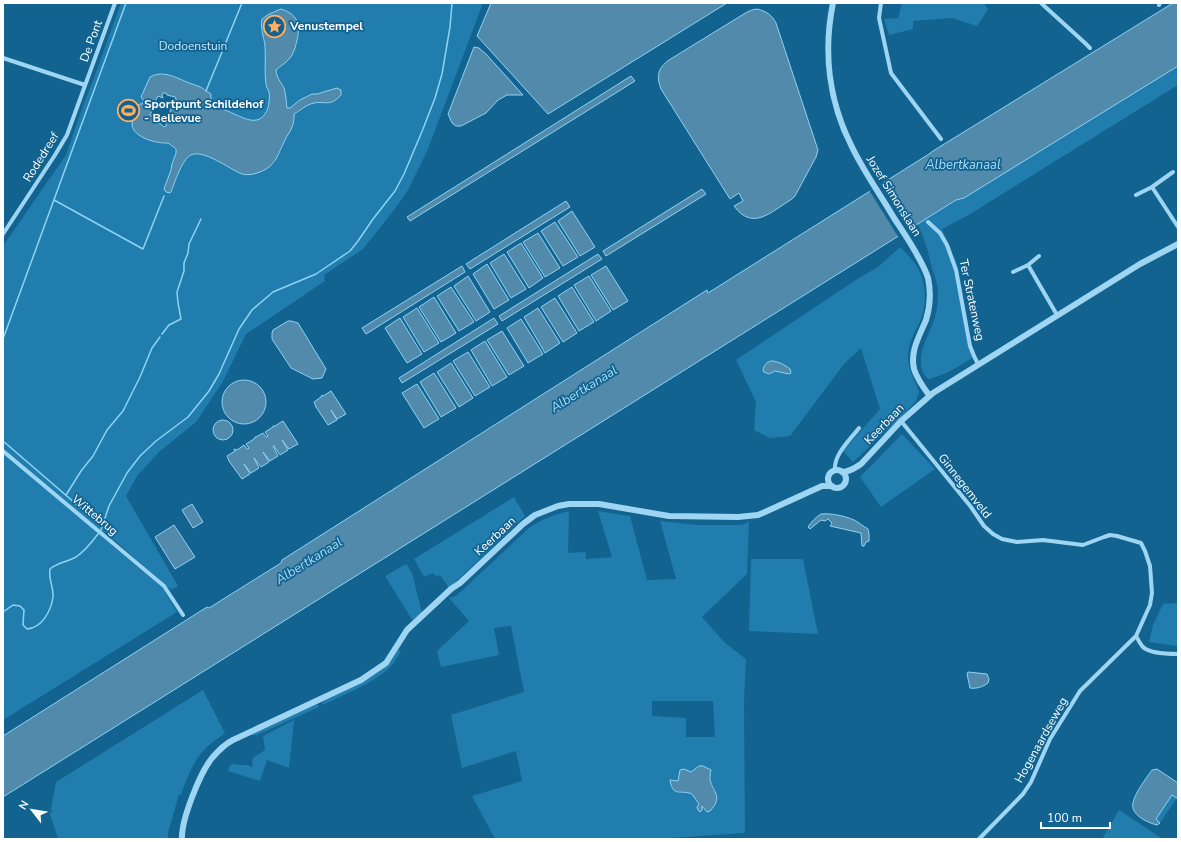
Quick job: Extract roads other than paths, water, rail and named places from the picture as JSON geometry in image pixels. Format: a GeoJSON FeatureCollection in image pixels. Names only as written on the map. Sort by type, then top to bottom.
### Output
{"type":"FeatureCollection","features":[{"type":"Feature","properties":{"kind":"street","name":"De Pont"},"geometry":{"type":"LineString","coordinates":[[85,85],[115,3]]}},
{"type":"Feature","properties":{"kind":"street","name":"Jozef Simonslaan"},"geometry":{"type":"LineString","coordinates":[[833,3],[830,15],[828,67],[832,93],[838,116],[847,138],[867,174],[925,270],[930,289],[930,300],[926,320],[914,345],[913,357],[917,376],[929,395]]}},
{"type":"Feature","properties":{"kind":"street"},"geometry":{"type":"LineString","coordinates":[[881,3],[880,18],[891,73],[941,140]]}},
{"type":"Feature","properties":{"kind":"street"},"geometry":{"type":"LineString","coordinates":[[1042,3],[1090,48]]}},
{"type":"Feature","properties":{"kind":"street"},"geometry":{"type":"LineString","coordinates":[[3,58],[85,85]]}},
{"type":"Feature","properties":{"kind":"street","name":"Rodedreef"},"geometry":{"type":"LineString","coordinates":[[3,234],[62,145],[71,125],[85,85]]}},
{"type":"Feature","properties":{"kind":"street"},"geometry":{"type":"LineString","coordinates":[[1136,195],[1152,187],[1173,172]]}},
{"type":"Feature","properties":{"kind":"street"},"geometry":{"type":"LineString","coordinates":[[1152,187],[1178,228]]}},
{"type":"Feature","properties":{"kind":"street","name":"Ter Stratenweg"},"geometry":{"type":"LineString","coordinates":[[928,222],[940,233],[947,245],[956,270],[970,346],[978,364]]}},
{"type":"Feature","properties":{"kind":"street","name":"Ter Stratenweg"},"geometry":{"type":"LineString","coordinates":[[929,395],[1140,264],[1178,244]]}},
{"type":"Feature","properties":{"kind":"street"},"geometry":{"type":"LineString","coordinates":[[1013,272],[1028,265],[1039,256]]}},
{"type":"Feature","properties":{"kind":"street"},"geometry":{"type":"LineString","coordinates":[[1028,265],[1057,315]]}},
{"type":"Feature","properties":{"kind":"street","name":"Keerbaan"},"geometry":{"type":"LineString","coordinates":[[822,486],[830,474],[838,471],[845,472],[861,464],[901,421],[929,395]]}},
{"type":"Feature","properties":{"kind":"street","name":"Ginnegemveld"},"geometry":{"type":"LineString","coordinates":[[901,421],[971,507],[984,526],[993,534],[1002,539],[1017,542],[1043,540],[1083,545],[1104,537],[1117,536],[1141,543],[1150,566],[1152,593],[1150,605],[1136,636]]}},
{"type":"Feature","properties":{"kind":"street"},"geometry":{"type":"LineString","coordinates":[[846,479],[845,475],[838,471],[835,461],[859,428]]}},
{"type":"Feature","properties":{"kind":"street","name":"Wittebrug"},"geometry":{"type":"LineString","coordinates":[[3,451],[164,586],[183,615]]}},
{"type":"Feature","properties":{"kind":"street","name":"Keerbaan"},"geometry":{"type":"LineString","coordinates":[[182,839],[184,821],[197,785],[206,767],[218,751],[233,740],[361,680],[377,670],[386,663],[407,630],[451,588],[460,583],[523,524],[535,515],[545,510],[570,504],[592,504],[669,516],[738,518],[765,512],[822,486],[832,486],[837,488],[842,487],[854,468]]}},
{"type":"Feature","properties":{"kind":"street"},"geometry":{"type":"LineString","coordinates":[[829,477],[832,486]]}},
{"type":"Feature","properties":{"kind":"street"},"geometry":{"type":"LineString","coordinates":[[1136,636],[1143,647],[1150,651],[1178,654]]}},
{"type":"Feature","properties":{"kind":"street","name":"Hogenaardseweg"},"geometry":{"type":"LineString","coordinates":[[979,839],[1023,794],[1031,782],[1050,739],[1080,692],[1136,636]]}},
{"type":"Feature","properties":{"kind":"water"},"geometry":{"type":"Polygon","coordinates":[[[491,3],[727,3],[548,114],[477,36],[491,3]]]}},
{"type":"Feature","properties":{"kind":"water","name":"Albertkanaal"},"geometry":{"type":"Polygon","coordinates":[[[1173,3],[1178,3],[1178,66],[964,198],[956,200],[3,797],[3,736],[207,607],[209,608],[281,563],[282,560],[707,290],[708,293],[933,151],[1173,3]]]}},
{"type":"Feature","properties":{"kind":"water"},"geometry":{"type":"Polygon","coordinates":[[[281,9],[292,15],[298,22],[298,38],[293,53],[288,60],[276,70],[276,73],[284,88],[287,108],[290,108],[300,100],[312,94],[337,88],[341,90],[341,95],[334,101],[328,103],[311,104],[294,114],[294,122],[278,156],[268,168],[263,171],[247,175],[242,174],[209,157],[196,154],[191,155],[184,161],[171,192],[166,192],[164,189],[171,170],[176,149],[168,143],[153,141],[142,137],[134,130],[132,125],[137,106],[142,104],[144,101],[141,97],[150,77],[166,74],[176,77],[200,87],[211,94],[212,101],[221,108],[242,118],[257,120],[261,118],[268,108],[269,92],[265,79],[265,46],[261,26],[262,19],[281,9]],[[163,93],[163,98],[158,96],[155,102],[152,103],[151,106],[153,109],[150,115],[154,117],[153,122],[161,124],[164,127],[166,126],[166,122],[174,101],[176,101],[175,97],[167,95],[166,93],[163,93]]]}},
{"type":"Feature","properties":{"kind":"water"},"geometry":{"type":"Polygon","coordinates":[[[757,9],[768,14],[776,23],[818,150],[816,157],[792,199],[763,217],[748,218],[741,214],[734,206],[743,201],[739,193],[730,199],[661,89],[658,76],[662,66],[669,60],[747,12],[757,9]]]}},
{"type":"Feature","properties":{"kind":"water"},"geometry":{"type":"Polygon","coordinates":[[[474,47],[479,48],[486,54],[523,95],[507,95],[498,100],[486,113],[461,126],[456,126],[452,123],[448,114],[474,47]]]}},
{"type":"Feature","properties":{"kind":"water"},"geometry":{"type":"Polygon","coordinates":[[[631,76],[635,81],[410,221],[407,217],[631,76]]]}},
{"type":"Feature","properties":{"kind":"water"},"geometry":{"type":"Polygon","coordinates":[[[702,189],[706,194],[606,256],[603,251],[702,189]]]}},
{"type":"Feature","properties":{"kind":"water"},"geometry":{"type":"Polygon","coordinates":[[[566,201],[570,207],[470,269],[466,264],[566,201]]]}},
{"type":"Feature","properties":{"kind":"water"},"geometry":{"type":"Polygon","coordinates":[[[572,211],[595,247],[580,256],[558,221],[572,211]]]}},
{"type":"Feature","properties":{"kind":"water"},"geometry":{"type":"Polygon","coordinates":[[[555,222],[578,257],[563,266],[541,231],[555,222]]]}},
{"type":"Feature","properties":{"kind":"water"},"geometry":{"type":"Polygon","coordinates":[[[538,233],[560,268],[545,277],[523,242],[538,233]]]}},
{"type":"Feature","properties":{"kind":"water"},"geometry":{"type":"Polygon","coordinates":[[[521,243],[543,278],[529,288],[507,252],[521,243]]]}},
{"type":"Feature","properties":{"kind":"water"},"geometry":{"type":"Polygon","coordinates":[[[504,254],[526,289],[511,298],[490,263],[504,254]]]}},
{"type":"Feature","properties":{"kind":"water"},"geometry":{"type":"Polygon","coordinates":[[[598,254],[602,259],[502,321],[499,316],[598,254]]]}},
{"type":"Feature","properties":{"kind":"water"},"geometry":{"type":"Polygon","coordinates":[[[487,264],[509,300],[494,309],[473,274],[487,264]]]}},
{"type":"Feature","properties":{"kind":"water"},"geometry":{"type":"Polygon","coordinates":[[[462,266],[465,272],[366,334],[362,328],[462,266]]]}},
{"type":"Feature","properties":{"kind":"water"},"geometry":{"type":"Polygon","coordinates":[[[606,266],[628,301],[613,310],[591,275],[606,266]]]}},
{"type":"Feature","properties":{"kind":"water"},"geometry":{"type":"Polygon","coordinates":[[[468,276],[490,312],[476,321],[454,286],[468,276]]]}},
{"type":"Feature","properties":{"kind":"water"},"geometry":{"type":"Polygon","coordinates":[[[589,276],[611,311],[596,321],[574,285],[589,276]]]}},
{"type":"Feature","properties":{"kind":"water"},"geometry":{"type":"Polygon","coordinates":[[[451,287],[474,322],[459,331],[437,296],[451,287]]]}},
{"type":"Feature","properties":{"kind":"water"},"geometry":{"type":"Polygon","coordinates":[[[572,287],[594,322],[579,331],[558,296],[572,287]]]}},
{"type":"Feature","properties":{"kind":"water"},"geometry":{"type":"Polygon","coordinates":[[[434,297],[456,333],[441,342],[419,307],[434,297]]]}},
{"type":"Feature","properties":{"kind":"water"},"geometry":{"type":"Polygon","coordinates":[[[555,298],[577,333],[563,342],[541,307],[555,298]]]}},
{"type":"Feature","properties":{"kind":"water"},"geometry":{"type":"Polygon","coordinates":[[[417,308],[439,343],[424,352],[403,317],[417,308]]]}},
{"type":"Feature","properties":{"kind":"water"},"geometry":{"type":"Polygon","coordinates":[[[538,308],[560,343],[545,353],[524,317],[538,308]]]}},
{"type":"Feature","properties":{"kind":"water"},"geometry":{"type":"Polygon","coordinates":[[[400,318],[422,354],[407,363],[385,328],[400,318]]]}},
{"type":"Feature","properties":{"kind":"water"},"geometry":{"type":"Polygon","coordinates":[[[494,318],[498,324],[402,383],[399,378],[494,318]]]}},
{"type":"Feature","properties":{"kind":"water"},"geometry":{"type":"Polygon","coordinates":[[[521,319],[543,354],[528,363],[507,328],[521,319]]]}},
{"type":"Feature","properties":{"kind":"water"},"geometry":{"type":"Polygon","coordinates":[[[288,321],[298,323],[326,369],[322,378],[313,379],[291,368],[272,339],[273,330],[288,321]]]}},
{"type":"Feature","properties":{"kind":"water"},"geometry":{"type":"Polygon","coordinates":[[[502,331],[524,366],[509,375],[487,340],[502,331]]]}},
{"type":"Feature","properties":{"kind":"water"},"geometry":{"type":"Polygon","coordinates":[[[485,341],[507,377],[492,386],[471,350],[485,341]]]}},
{"type":"Feature","properties":{"kind":"water"},"geometry":{"type":"Polygon","coordinates":[[[468,352],[490,387],[475,396],[453,361],[468,352]]]}},
{"type":"Feature","properties":{"kind":"water"},"geometry":{"type":"Polygon","coordinates":[[[771,361],[779,362],[786,366],[790,369],[791,373],[789,374],[775,371],[769,374],[764,372],[763,370],[765,365],[771,361]]]}},
{"type":"Feature","properties":{"kind":"water"},"geometry":{"type":"Polygon","coordinates":[[[451,363],[473,398],[459,407],[437,372],[451,363]]]}},
{"type":"Feature","properties":{"kind":"water"},"geometry":{"type":"Polygon","coordinates":[[[434,373],[456,408],[441,417],[420,382],[434,373]]]}},
{"type":"Feature","properties":{"kind":"water"},"geometry":{"type":"Polygon","coordinates":[[[244,380],[256,384],[262,390],[266,402],[262,414],[256,420],[244,424],[232,420],[226,414],[222,402],[226,390],[232,384],[244,380]]]}},
{"type":"Feature","properties":{"kind":"water"},"geometry":{"type":"Polygon","coordinates":[[[417,384],[439,419],[424,428],[402,393],[417,384]]]}},
{"type":"Feature","properties":{"kind":"water"},"geometry":{"type":"Polygon","coordinates":[[[331,391],[346,414],[337,419],[331,410],[337,420],[328,425],[314,402],[322,395],[323,396],[331,391]]]}},
{"type":"Feature","properties":{"kind":"water"},"geometry":{"type":"Polygon","coordinates":[[[223,420],[230,423],[233,430],[230,437],[223,440],[216,437],[213,430],[216,423],[223,420]]]}},
{"type":"Feature","properties":{"kind":"water"},"geometry":{"type":"Polygon","coordinates":[[[283,421],[298,444],[289,449],[282,440],[288,450],[280,455],[273,446],[278,456],[270,461],[263,452],[269,462],[261,467],[254,458],[259,468],[251,473],[244,464],[250,474],[242,479],[227,456],[235,451],[234,449],[237,450],[244,445],[248,449],[249,448],[246,444],[263,433],[267,437],[268,436],[265,432],[283,421]]]}},
{"type":"Feature","properties":{"kind":"water"},"geometry":{"type":"Polygon","coordinates":[[[192,504],[203,522],[193,528],[182,510],[192,504]]]}},
{"type":"Feature","properties":{"kind":"water"},"geometry":{"type":"Polygon","coordinates":[[[821,514],[838,515],[856,521],[868,529],[869,541],[862,546],[861,533],[830,526],[832,523],[828,519],[825,521],[821,520],[810,529],[808,527],[809,525],[821,514]]]}},
{"type":"Feature","properties":{"kind":"water"},"geometry":{"type":"Polygon","coordinates":[[[174,525],[195,557],[175,569],[155,537],[174,525]]]}},
{"type":"Feature","properties":{"kind":"water"},"geometry":{"type":"Polygon","coordinates":[[[968,672],[987,674],[989,679],[988,683],[984,686],[970,688],[967,674],[968,672]]]}},
{"type":"Feature","properties":{"kind":"water"},"geometry":{"type":"Polygon","coordinates":[[[699,766],[703,766],[711,770],[710,780],[717,798],[714,806],[707,812],[702,806],[702,810],[700,812],[698,810],[697,807],[699,804],[692,794],[675,791],[671,786],[670,780],[678,781],[680,770],[684,769],[691,772],[699,766]]]}},
{"type":"Feature","properties":{"kind":"water"},"geometry":{"type":"Polygon","coordinates":[[[1157,769],[1178,783],[1178,799],[1172,795],[1156,819],[1160,823],[1157,825],[1139,817],[1134,811],[1133,804],[1136,794],[1146,778],[1152,770],[1157,769]]]}},
{"type":"Feature","properties":{"kind":"waterway"},"geometry":{"type":"LineString","coordinates":[[3,339],[126,3]]}},
{"type":"Feature","properties":{"kind":"waterway"},"geometry":{"type":"LineString","coordinates":[[206,91],[242,3]]}},
{"type":"Feature","properties":{"kind":"waterway"},"geometry":{"type":"LineString","coordinates":[[101,530],[109,506],[127,473],[140,456],[156,441],[188,417],[209,391],[219,374],[239,329],[252,310],[273,292],[316,274],[350,251],[395,191],[404,174],[435,98],[442,74],[450,27],[452,3]]}},
{"type":"Feature","properties":{"kind":"waterway"},"geometry":{"type":"LineString","coordinates":[[54,200],[143,249],[164,196]]}},
{"type":"Feature","properties":{"kind":"waterway"},"geometry":{"type":"LineString","coordinates":[[162,334],[169,325],[181,319],[177,292],[184,271],[184,263],[188,253],[189,244],[201,219]]}},
{"type":"Feature","properties":{"kind":"waterway"},"geometry":{"type":"LineString","coordinates":[[66,495],[81,471],[93,456],[107,430],[123,411],[140,377],[152,348],[160,337]]}},
{"type":"Feature","properties":{"kind":"waterway"},"geometry":{"type":"LineString","coordinates":[[3,441],[90,516]]}},
{"type":"Feature","properties":{"kind":"waterway"},"geometry":{"type":"LineString","coordinates":[[3,612],[13,605],[20,606],[24,610],[23,625],[27,629],[37,626],[45,618],[52,602],[53,590],[50,569],[79,555],[98,534]]}},
{"type":"Feature","properties":{"kind":"place","name":"Venustempel"},"geometry":{"type":"Point","coordinates":[275,26]}},
{"type":"Feature","properties":{"kind":"place","name":"Sportpunt Schildehof - Bellevue"},"geometry":{"type":"Point","coordinates":[128,111]}},
{"type":"Feature","properties":{"kind":"park label","name":"Dodoenstuin"},"geometry":{"type":"Point","coordinates":[193,46]}}]}
